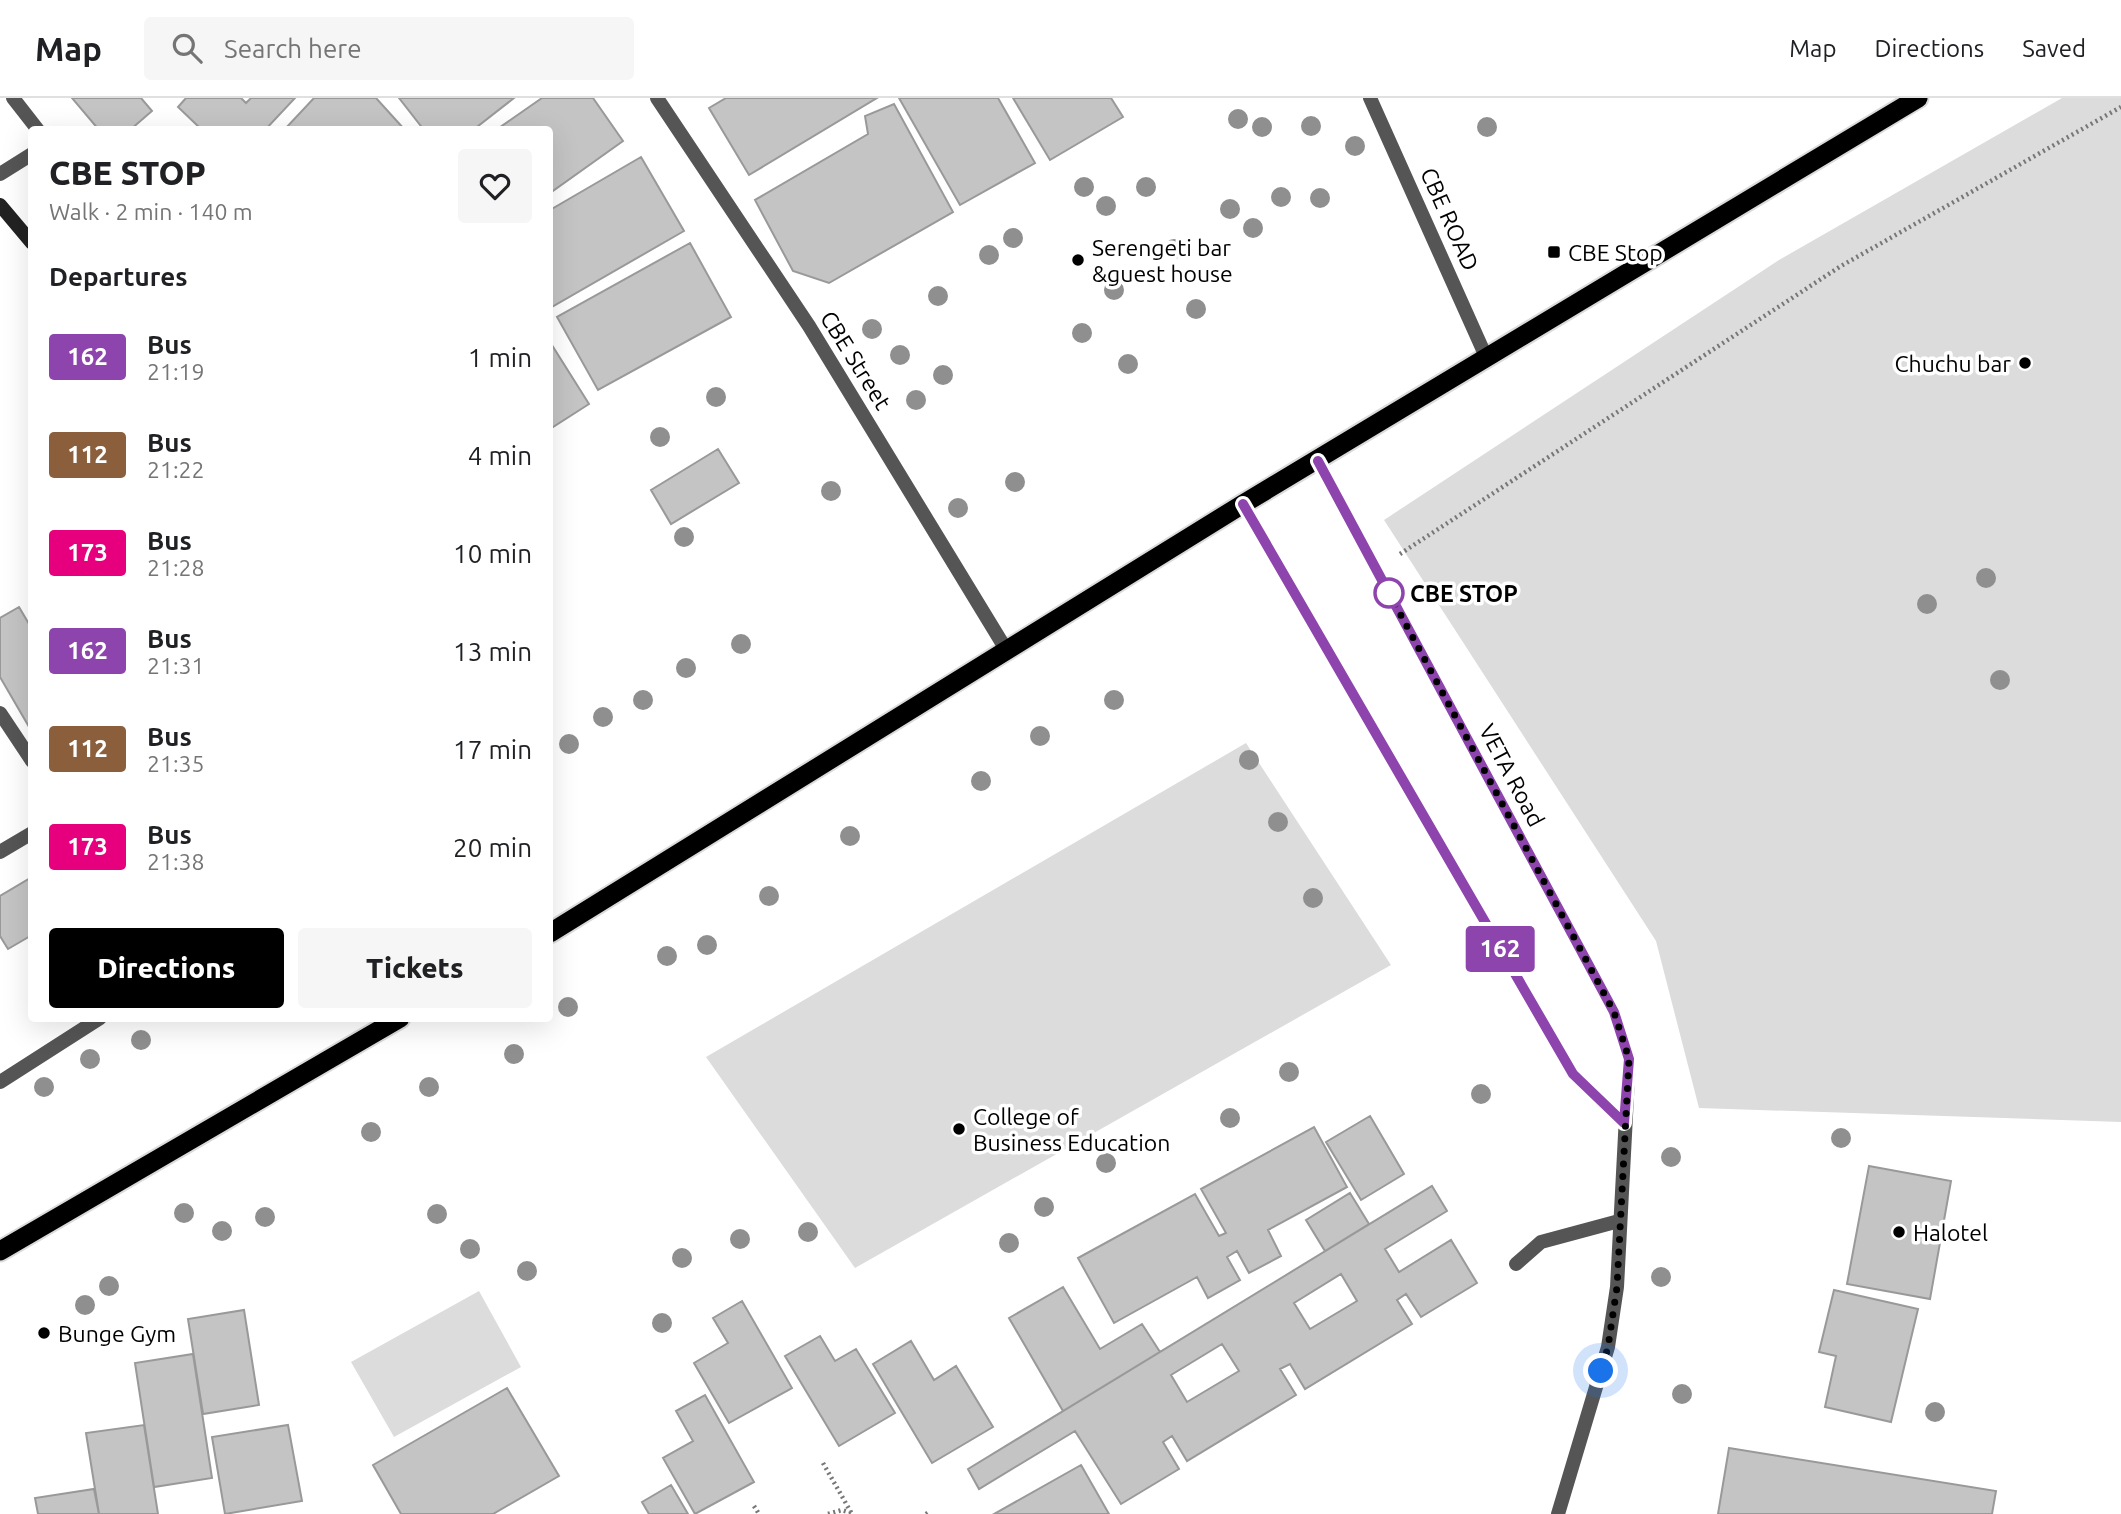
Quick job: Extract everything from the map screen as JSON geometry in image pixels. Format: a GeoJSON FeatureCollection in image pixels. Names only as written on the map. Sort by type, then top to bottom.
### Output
{"type":"FeatureCollection","features":[{"type":"Feature","properties":{"kind":"highway"},"geometry":{"type":"LineString","coordinates":[[553,931],[1243,504],[1918,98]]}},
{"type":"Feature","properties":{"kind":"highway"},"geometry":{"type":"LineString","coordinates":[[0,1251],[393,1022]]}},
{"type":"Feature","properties":{"kind":"main road"},"geometry":{"type":"LineString","coordinates":[[0,205],[28,238]]}},
{"type":"Feature","properties":{"kind":"street"},"geometry":{"type":"LineString","coordinates":[[13,98],[35,126]]}},
{"type":"Feature","properties":{"kind":"street","name":"CBE Street"},"geometry":{"type":"LineString","coordinates":[[657,98],[809,326],[1007,651]]}},
{"type":"Feature","properties":{"kind":"street","name":"CBE ROAD"},"geometry":{"type":"LineString","coordinates":[[1370,98],[1487,359]]}},
{"type":"Feature","properties":{"kind":"street"},"geometry":{"type":"LineString","coordinates":[[0,174],[28,156]]}},
{"type":"Feature","properties":{"kind":"street","name":"VETA Road"},"geometry":{"type":"LineString","coordinates":[[1318,461],[1614,1012],[1629,1059],[1617,1287],[1608,1347],[1558,1514]]}},
{"type":"Feature","properties":{"kind":"street"},"geometry":{"type":"LineString","coordinates":[[1243,504],[1573,1074],[1624,1123]]}},
{"type":"Feature","properties":{"kind":"street"},"geometry":{"type":"LineString","coordinates":[[0,713],[28,755]]}},
{"type":"Feature","properties":{"kind":"street"},"geometry":{"type":"LineString","coordinates":[[0,852],[28,835]]}},
{"type":"Feature","properties":{"kind":"street"},"geometry":{"type":"LineString","coordinates":[[0,1082],[94,1022]]}},
{"type":"Feature","properties":{"kind":"street"},"geometry":{"type":"LineString","coordinates":[[1516,1264],[1541,1242],[1619,1221]]}},
{"type":"Feature","properties":{"kind":"path"},"geometry":{"type":"LineString","coordinates":[[1376,570],[1841,266],[2121,107]]}},
{"type":"Feature","properties":{"kind":"path"},"geometry":{"type":"LineString","coordinates":[[823,1463],[852,1514]]}},
{"type":"Feature","properties":{"kind":"path"},"geometry":{"type":"LineString","coordinates":[[754,1506],[760,1514]]}},
{"type":"Feature","properties":{"kind":"path"},"geometry":{"type":"LineString","coordinates":[[828,1514],[842,1510],[852,1514]]}},
{"type":"Feature","properties":{"kind":"shaded area"},"geometry":{"type":"Polygon","coordinates":[[[2062,98],[2121,98],[2121,1122],[1699,1108],[1656,941],[1384,520],[1779,260],[2062,98]]]}},
{"type":"Feature","properties":{"kind":"shaded area"},"geometry":{"type":"Polygon","coordinates":[[[1246,743],[1391,965],[855,1268],[706,1057],[1246,743]]]}},
{"type":"Feature","properties":{"kind":"shaded area"},"geometry":{"type":"Polygon","coordinates":[[[479,1291],[521,1367],[394,1437],[351,1362],[479,1291]]]}},
{"type":"Feature","properties":{"kind":"building"},"geometry":{"type":"Polygon","coordinates":[[[72,98],[141,98],[152,111],[135,126],[96,126],[72,98]]]}},
{"type":"Feature","properties":{"kind":"building"},"geometry":{"type":"Polygon","coordinates":[[[186,98],[241,98],[246,103],[251,98],[295,98],[269,126],[198,126],[178,107],[186,98]]]}},
{"type":"Feature","properties":{"kind":"building"},"geometry":{"type":"Polygon","coordinates":[[[314,98],[376,98],[401,126],[288,126],[314,98]]]}},
{"type":"Feature","properties":{"kind":"building"},"geometry":{"type":"Polygon","coordinates":[[[399,98],[514,98],[478,126],[421,126],[399,98]]]}},
{"type":"Feature","properties":{"kind":"building"},"geometry":{"type":"Polygon","coordinates":[[[542,98],[593,98],[623,141],[553,191],[553,126],[502,126],[542,98]]]}},
{"type":"Feature","properties":{"kind":"building"},"geometry":{"type":"Polygon","coordinates":[[[726,98],[877,98],[749,175],[709,108],[726,98]]]}},
{"type":"Feature","properties":{"kind":"building"},"geometry":{"type":"Polygon","coordinates":[[[899,98],[998,98],[1035,163],[960,205],[899,98]]]}},
{"type":"Feature","properties":{"kind":"building"},"geometry":{"type":"Polygon","coordinates":[[[1013,98],[1111,98],[1123,117],[1050,160],[1013,98]]]}},
{"type":"Feature","properties":{"kind":"building"},"geometry":{"type":"Polygon","coordinates":[[[894,104],[953,212],[829,283],[793,271],[755,200],[868,134],[865,116],[894,104]]]}},
{"type":"Feature","properties":{"kind":"building"},"geometry":{"type":"Polygon","coordinates":[[[641,157],[684,231],[553,306],[553,208],[641,157]]]}},
{"type":"Feature","properties":{"kind":"building"},"geometry":{"type":"Polygon","coordinates":[[[690,243],[731,317],[598,390],[557,317],[690,243]]]}},
{"type":"Feature","properties":{"kind":"building"},"geometry":{"type":"Polygon","coordinates":[[[553,347],[589,404],[553,427],[553,347]]]}},
{"type":"Feature","properties":{"kind":"building"},"geometry":{"type":"Polygon","coordinates":[[[718,449],[739,483],[671,524],[651,490],[718,449]]]}},
{"type":"Feature","properties":{"kind":"building"},"geometry":{"type":"Polygon","coordinates":[[[19,607],[28,622],[28,725],[0,677],[0,618],[19,607]]]}},
{"type":"Feature","properties":{"kind":"building"},"geometry":{"type":"Polygon","coordinates":[[[28,879],[28,937],[8,949],[0,936],[0,896],[28,879]]]}},
{"type":"Feature","properties":{"kind":"building"},"geometry":{"type":"Polygon","coordinates":[[[1370,1116],[1404,1174],[1361,1200],[1326,1142],[1370,1116]]]}},
{"type":"Feature","properties":{"kind":"building"},"geometry":{"type":"Polygon","coordinates":[[[1314,1127],[1347,1187],[1268,1230],[1281,1256],[1249,1273],[1237,1251],[1227,1257],[1240,1280],[1208,1298],[1197,1277],[1114,1323],[1078,1258],[1195,1194],[1219,1236],[1226,1233],[1201,1189],[1314,1127]]]}},
{"type":"Feature","properties":{"kind":"building","name":"Halotel"},"geometry":{"type":"Polygon","coordinates":[[[1869,1166],[1951,1181],[1930,1299],[1847,1284],[1869,1166]]]}},
{"type":"Feature","properties":{"kind":"building"},"geometry":{"type":"Polygon","coordinates":[[[1432,1186],[1447,1211],[1385,1249],[1399,1272],[1451,1240],[1477,1283],[1421,1317],[1406,1294],[1397,1300],[1412,1324],[1305,1389],[1290,1364],[1280,1369],[1296,1395],[1187,1461],[1172,1436],[1163,1442],[1179,1469],[1121,1504],[1075,1431],[979,1489],[968,1469],[1432,1186]],[[1341,1274],[1294,1303],[1310,1329],[1357,1301],[1341,1274]],[[1222,1344],[1171,1375],[1187,1402],[1239,1371],[1222,1344]]]}},
{"type":"Feature","properties":{"kind":"building"},"geometry":{"type":"Polygon","coordinates":[[[1350,1193],[1369,1224],[1325,1251],[1306,1220],[1350,1193]]]}},
{"type":"Feature","properties":{"kind":"building"},"geometry":{"type":"Polygon","coordinates":[[[1063,1287],[1100,1349],[1142,1324],[1160,1352],[1063,1411],[1009,1318],[1063,1287]]]}},
{"type":"Feature","properties":{"kind":"building"},"geometry":{"type":"Polygon","coordinates":[[[1834,1290],[1918,1309],[1891,1422],[1825,1407],[1836,1356],[1819,1352],[1834,1290]]]}},
{"type":"Feature","properties":{"kind":"building"},"geometry":{"type":"Polygon","coordinates":[[[742,1301],[792,1388],[729,1423],[694,1363],[728,1343],[713,1318],[742,1301]]]}},
{"type":"Feature","properties":{"kind":"building"},"geometry":{"type":"Polygon","coordinates":[[[244,1310],[259,1405],[203,1414],[188,1319],[244,1310]]]}},
{"type":"Feature","properties":{"kind":"building"},"geometry":{"type":"Polygon","coordinates":[[[820,1336],[835,1361],[856,1349],[895,1413],[839,1446],[785,1356],[820,1336]]]}},
{"type":"Feature","properties":{"kind":"building"},"geometry":{"type":"Polygon","coordinates":[[[911,1341],[934,1380],[956,1366],[993,1427],[932,1463],[873,1364],[911,1341]]]}},
{"type":"Feature","properties":{"kind":"building"},"geometry":{"type":"Polygon","coordinates":[[[193,1354],[212,1478],[154,1487],[135,1363],[193,1354]]]}},
{"type":"Feature","properties":{"kind":"building"},"geometry":{"type":"Polygon","coordinates":[[[507,1388],[559,1476],[493,1514],[401,1514],[373,1465],[507,1388]]]}},
{"type":"Feature","properties":{"kind":"building"},"geometry":{"type":"Polygon","coordinates":[[[705,1395],[754,1482],[695,1514],[663,1458],[693,1441],[676,1411],[705,1395]]]}},
{"type":"Feature","properties":{"kind":"building"},"geometry":{"type":"Polygon","coordinates":[[[144,1425],[158,1514],[99,1514],[86,1433],[144,1425]]]}},
{"type":"Feature","properties":{"kind":"building"},"geometry":{"type":"Polygon","coordinates":[[[288,1425],[302,1501],[225,1514],[212,1437],[288,1425]]]}},
{"type":"Feature","properties":{"kind":"building"},"geometry":{"type":"Polygon","coordinates":[[[1729,1448],[1996,1491],[1992,1514],[1718,1514],[1729,1448]]]}},
{"type":"Feature","properties":{"kind":"building"},"geometry":{"type":"Polygon","coordinates":[[[1081,1465],[1109,1514],[994,1514],[1081,1465]]]}},
{"type":"Feature","properties":{"kind":"building"},"geometry":{"type":"Polygon","coordinates":[[[671,1485],[688,1514],[649,1514],[642,1502],[671,1485]]]}},
{"type":"Feature","properties":{"kind":"building"},"geometry":{"type":"Polygon","coordinates":[[[94,1489],[99,1514],[38,1514],[35,1498],[94,1489]]]}},
{"type":"Feature","properties":{"kind":"bus line","name":"162"},"geometry":{"type":"LineString","coordinates":[[1243,504],[1573,1074],[1624,1123],[1629,1059],[1614,1012],[1318,461]]}},
{"type":"Feature","properties":{"kind":"place","name":"CBE Stop"},"geometry":{"type":"Point","coordinates":[1554,252]}},
{"type":"Feature","properties":{"kind":"place","name":"Serengeti bar &guest house"},"geometry":{"type":"Point","coordinates":[1078,260]}},
{"type":"Feature","properties":{"kind":"place","name":"Chuchu bar"},"geometry":{"type":"Point","coordinates":[2025,363]}},
{"type":"Feature","properties":{"kind":"place","name":"CBE STOP"},"geometry":{"type":"Point","coordinates":[1389,593]}},
{"type":"Feature","properties":{"kind":"place","name":"College of Business Education"},"geometry":{"type":"Point","coordinates":[959,1129]}},
{"type":"Feature","properties":{"kind":"place","name":"Halotel"},"geometry":{"type":"Point","coordinates":[1899,1232]}},
{"type":"Feature","properties":{"kind":"place","name":"Bunge Gym"},"geometry":{"type":"Point","coordinates":[44,1333]}},
{"type":"Feature","properties":{"kind":"route"},"geometry":{"type":"LineString","coordinates":[[1389,593],[1614,1012],[1629,1059],[1617,1287],[1608,1347],[1601,1371]]}}]}
